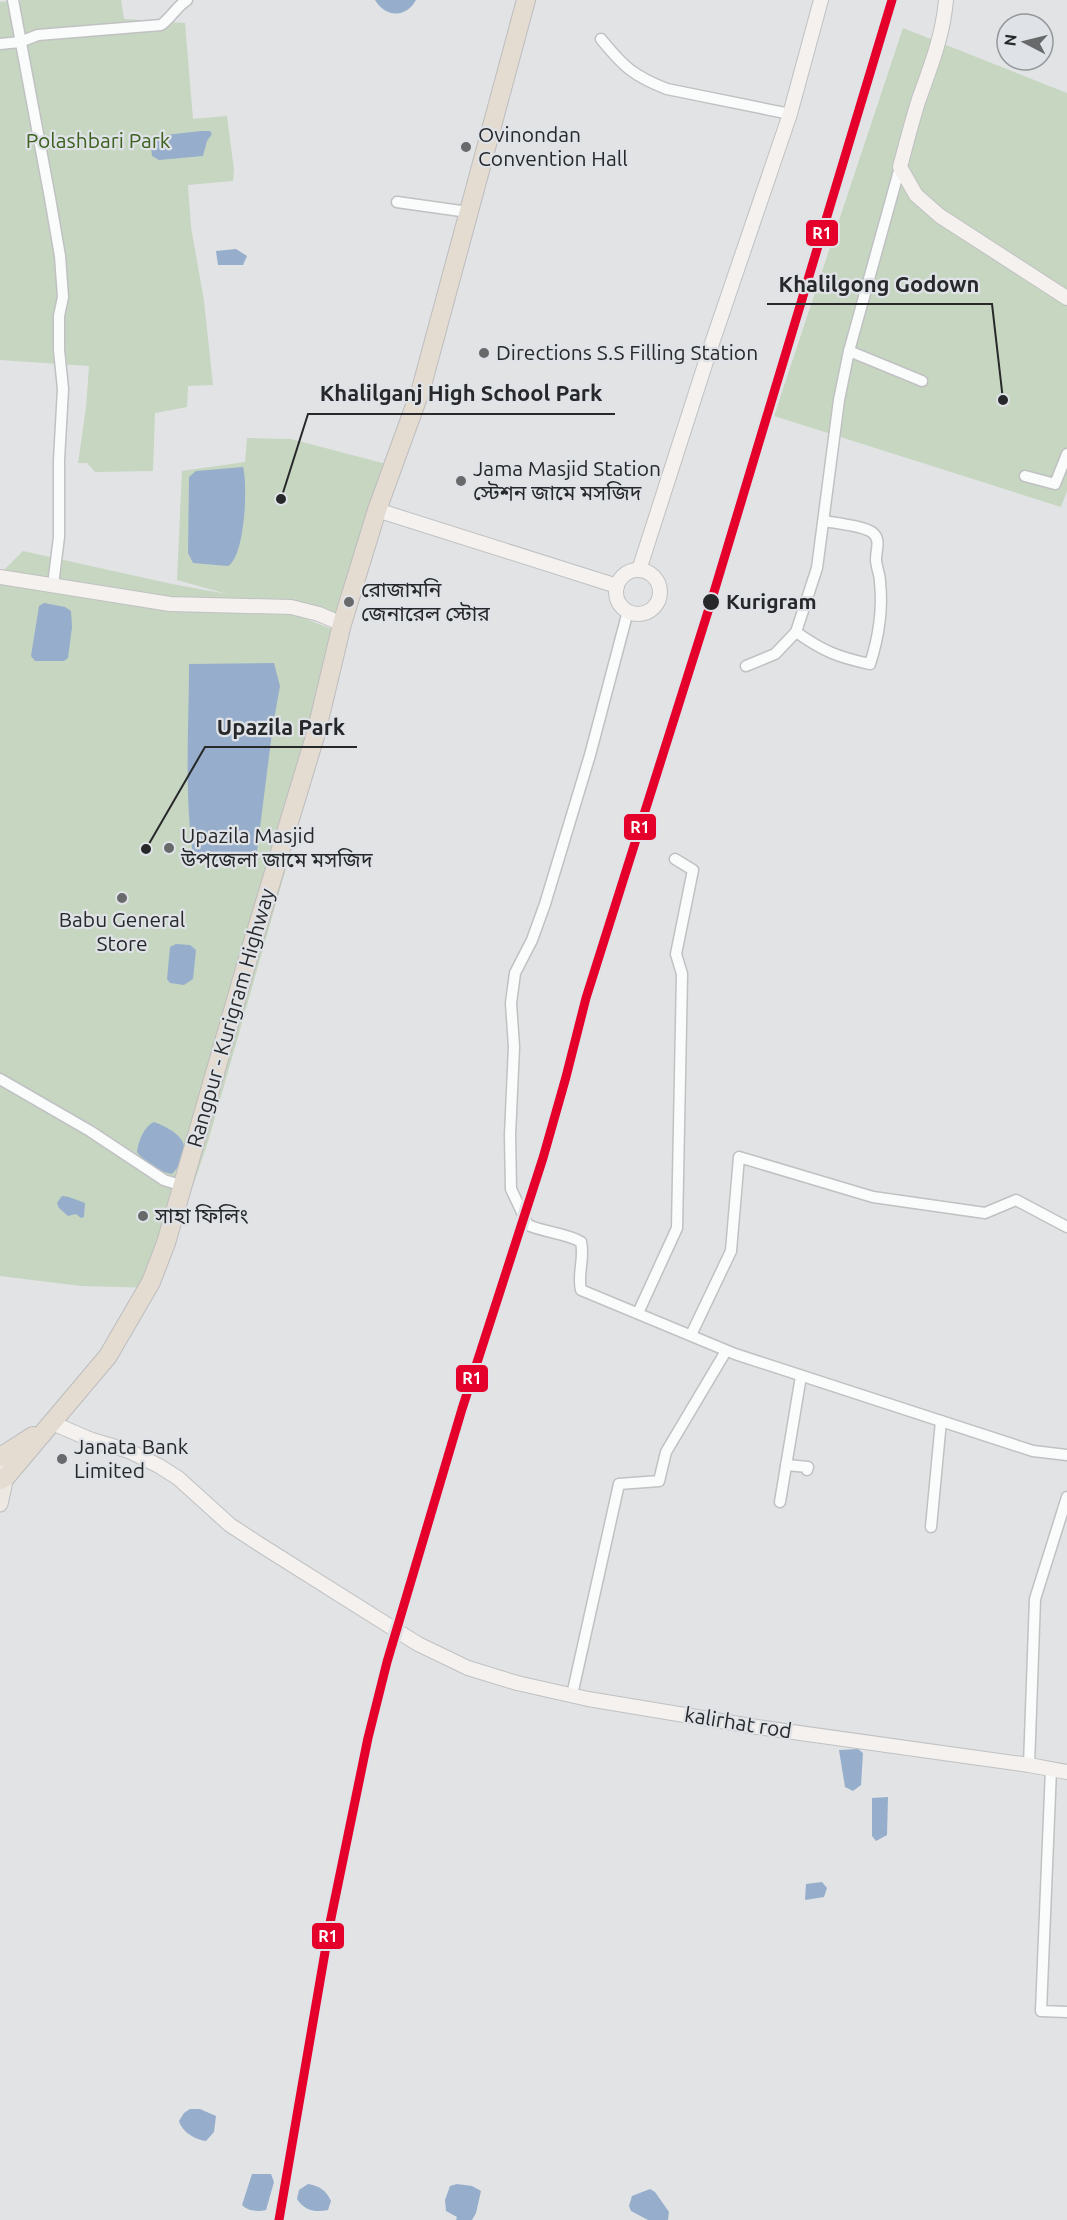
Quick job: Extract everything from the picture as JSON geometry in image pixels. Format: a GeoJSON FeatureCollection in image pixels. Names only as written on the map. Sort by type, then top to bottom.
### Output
{"type":"FeatureCollection","features":[{"type":"Feature","properties":{"kind":"highway","name":"Rangpur - Kurigram Highway"},"geometry":{"type":"LineString","coordinates":[[3,1478],[108,1356],[130,1321],[155,1272],[166,1243],[316,733],[342,624],[377,510],[421,389],[526,0]]}},
{"type":"Feature","properties":{"kind":"highway"},"geometry":{"type":"LineString","coordinates":[[1,1457],[52,1423]]}},
{"type":"Feature","properties":{"kind":"main road"},"geometry":{"type":"LineString","coordinates":[[0,1504],[3,1478],[1,1457]]}},
{"type":"Feature","properties":{"kind":"street"},"geometry":{"type":"LineString","coordinates":[[13,0],[60,256],[63,297],[59,316],[59,350],[63,389],[59,460],[59,528],[53,585]]}},
{"type":"Feature","properties":{"kind":"street"},"geometry":{"type":"LineString","coordinates":[[0,44],[20,42],[39,35],[161,25],[179,5],[187,0]]}},
{"type":"Feature","properties":{"kind":"street"},"geometry":{"type":"LineString","coordinates":[[639,570],[648,536],[679,450],[710,349],[790,114],[821,0]]}},
{"type":"Feature","properties":{"kind":"street"},"geometry":{"type":"LineString","coordinates":[[746,666],[775,654],[796,632],[818,568],[839,400],[849,351],[900,167],[936,52],[944,20],[946,0]]}},
{"type":"Feature","properties":{"kind":"street"},"geometry":{"type":"LineString","coordinates":[[601,39],[624,66],[647,81],[667,89],[790,114]]}},
{"type":"Feature","properties":{"kind":"street"},"geometry":{"type":"LineString","coordinates":[[900,167],[916,195],[940,216],[1067,298]]}},
{"type":"Feature","properties":{"kind":"street"},"geometry":{"type":"LineString","coordinates":[[397,202],[468,212]]}},
{"type":"Feature","properties":{"kind":"street"},"geometry":{"type":"LineString","coordinates":[[849,351],[922,381]]}},
{"type":"Feature","properties":{"kind":"street"},"geometry":{"type":"LineString","coordinates":[[1025,476],[1055,484],[1067,454]]}},
{"type":"Feature","properties":{"kind":"street"},"geometry":{"type":"LineString","coordinates":[[377,510],[617,586]]}},
{"type":"Feature","properties":{"kind":"street"},"geometry":{"type":"LineString","coordinates":[[796,632],[822,650],[842,658],[870,664],[876,645],[882,610],[876,561],[878,541],[874,534],[867,530],[824,521]]}},
{"type":"Feature","properties":{"kind":"street"},"geometry":{"type":"LineString","coordinates":[[639,570],[645,572],[656,580],[659,587],[658,601],[648,611],[641,614],[628,611],[618,600],[617,586],[625,575],[639,570]]}},
{"type":"Feature","properties":{"kind":"street"},"geometry":{"type":"LineString","coordinates":[[0,577],[170,604],[291,607],[320,614],[342,624]]}},
{"type":"Feature","properties":{"kind":"street"},"geometry":{"type":"LineString","coordinates":[[628,611],[590,755],[545,904],[532,940],[515,973],[512,1003],[514,1047],[510,1135],[512,1189],[528,1225],[575,1238],[581,1242],[583,1250],[581,1290],[726,1350],[801,1376],[1033,1451],[1067,1455]]}},
{"type":"Feature","properties":{"kind":"street"},"geometry":{"type":"LineString","coordinates":[[638,1313],[677,1228],[682,974],[676,954],[693,870],[675,859]]}},
{"type":"Feature","properties":{"kind":"street"},"geometry":{"type":"LineString","coordinates":[[0,1078],[90,1131],[164,1180],[183,1186]]}},
{"type":"Feature","properties":{"kind":"street"},"geometry":{"type":"LineString","coordinates":[[691,1335],[731,1251],[739,1157],[873,1197],[985,1214],[1016,1200],[1067,1227]]}},
{"type":"Feature","properties":{"kind":"street"},"geometry":{"type":"LineString","coordinates":[[572,1695],[619,1484],[659,1481],[666,1452],[726,1350]]}},
{"type":"Feature","properties":{"kind":"street"},"geometry":{"type":"LineString","coordinates":[[780,1502],[801,1376]]}},
{"type":"Feature","properties":{"kind":"street"},"geometry":{"type":"LineString","coordinates":[[931,1527],[941,1421]]}},
{"type":"Feature","properties":{"kind":"street","name":"kalirhat rod"},"geometry":{"type":"LineString","coordinates":[[52,1423],[92,1440],[129,1451],[159,1466],[178,1478],[230,1525],[418,1644],[448,1660],[489,1676],[572,1695],[757,1727],[1067,1772]]}},
{"type":"Feature","properties":{"kind":"street"},"geometry":{"type":"LineString","coordinates":[[786,1465],[808,1467],[807,1470]]}},
{"type":"Feature","properties":{"kind":"street"},"geometry":{"type":"LineString","coordinates":[[1029,1765],[1035,1599],[1067,1497]]}},
{"type":"Feature","properties":{"kind":"street"},"geometry":{"type":"LineString","coordinates":[[1051,1769],[1041,2011],[1067,2012]]}},
{"type":"Feature","properties":{"kind":"green space","name":"Polashbari Park"},"geometry":{"type":"Polygon","coordinates":[[[121,0],[124,19],[185,23],[193,119],[227,116],[234,170],[233,181],[188,185],[191,227],[204,301],[213,385],[188,386],[187,407],[155,413],[153,471],[95,472],[87,463],[78,463],[89,366],[0,360],[0,2],[121,0]]]}},
{"type":"Feature","properties":{"kind":"green space"},"geometry":{"type":"Polygon","coordinates":[[[903,28],[995,64],[995,72],[1014,72],[1067,93],[1067,491],[1061,507],[774,416],[903,28]]]}},
{"type":"Feature","properties":{"kind":"green space"},"geometry":{"type":"Polygon","coordinates":[[[247,438],[291,439],[390,465],[351,615],[265,603],[347,635],[324,735],[208,1142],[158,1288],[81,1286],[0,1276],[0,574],[23,551],[227,594],[177,580],[182,471],[245,462],[247,438]]]}},
{"type":"Feature","properties":{"kind":"water"},"geometry":{"type":"Polygon","coordinates":[[[375,0],[416,0],[407,10],[396,14],[385,10],[375,0]]]}},
{"type":"Feature","properties":{"kind":"water"},"geometry":{"type":"Polygon","coordinates":[[[210,131],[212,134],[207,141],[203,156],[159,160],[152,156],[150,139],[157,136],[210,131]]]}},
{"type":"Feature","properties":{"kind":"water"},"geometry":{"type":"Polygon","coordinates":[[[236,249],[247,256],[243,265],[218,265],[216,251],[236,249]]]}},
{"type":"Feature","properties":{"kind":"water"},"geometry":{"type":"Polygon","coordinates":[[[243,467],[244,520],[234,560],[228,566],[193,563],[188,553],[189,477],[196,471],[243,467]]]}},
{"type":"Feature","properties":{"kind":"water"},"geometry":{"type":"Polygon","coordinates":[[[44,603],[65,607],[71,611],[72,627],[68,658],[64,661],[35,661],[31,656],[39,606],[44,603]]]}},
{"type":"Feature","properties":{"kind":"water"},"geometry":{"type":"Polygon","coordinates":[[[274,663],[280,686],[256,859],[222,862],[193,855],[188,783],[189,664],[274,663]]]}},
{"type":"Feature","properties":{"kind":"water"},"geometry":{"type":"Polygon","coordinates":[[[176,944],[190,945],[196,950],[193,979],[184,985],[170,983],[167,979],[170,947],[176,944]]]}},
{"type":"Feature","properties":{"kind":"water"},"geometry":{"type":"Polygon","coordinates":[[[154,1122],[172,1131],[183,1142],[183,1156],[172,1174],[153,1166],[137,1152],[142,1135],[154,1122]]]}},
{"type":"Feature","properties":{"kind":"water"},"geometry":{"type":"Polygon","coordinates":[[[62,1196],[85,1203],[84,1217],[81,1218],[76,1214],[68,1216],[59,1208],[57,1203],[62,1196]]]}},
{"type":"Feature","properties":{"kind":"water"},"geometry":{"type":"Polygon","coordinates":[[[858,1749],[863,1753],[861,1785],[853,1791],[845,1787],[839,1750],[858,1749]]]}},
{"type":"Feature","properties":{"kind":"water"},"geometry":{"type":"Polygon","coordinates":[[[888,1797],[887,1835],[876,1841],[872,1836],[872,1798],[888,1797]]]}},
{"type":"Feature","properties":{"kind":"water"},"geometry":{"type":"Polygon","coordinates":[[[822,1882],[827,1888],[824,1897],[805,1900],[806,1884],[822,1882]]]}},
{"type":"Feature","properties":{"kind":"water"},"geometry":{"type":"Polygon","coordinates":[[[190,2109],[200,2109],[216,2116],[214,2132],[206,2141],[190,2135],[179,2121],[190,2109]]]}},
{"type":"Feature","properties":{"kind":"water"},"geometry":{"type":"Polygon","coordinates":[[[252,2174],[271,2174],[274,2182],[266,2210],[247,2209],[242,2205],[252,2174]]]}},
{"type":"Feature","properties":{"kind":"water"},"geometry":{"type":"Polygon","coordinates":[[[308,2184],[319,2187],[327,2194],[331,2201],[328,2210],[310,2210],[300,2203],[297,2199],[299,2190],[308,2184]]]}},
{"type":"Feature","properties":{"kind":"water"},"geometry":{"type":"Polygon","coordinates":[[[457,2184],[472,2186],[481,2191],[472,2220],[456,2220],[457,2217],[446,2211],[445,2200],[450,2186],[457,2184]]]}},
{"type":"Feature","properties":{"kind":"water"},"geometry":{"type":"Polygon","coordinates":[[[650,2189],[655,2192],[669,2212],[668,2220],[648,2220],[631,2211],[629,2206],[632,2196],[650,2189]]]}},
{"type":"Feature","properties":{"kind":"transit line","name":"R1"},"geometry":{"type":"LineString","coordinates":[[279,2220],[330,1923],[368,1738],[387,1662],[462,1409],[543,1158],[586,998],[711,602],[892,0]]}},
{"type":"Feature","properties":{"kind":"place","name":"Ovinondan Convention Hall"},"geometry":{"type":"Point","coordinates":[466,147]}},
{"type":"Feature","properties":{"kind":"place","name":"Directions S.S Filling Station"},"geometry":{"type":"Point","coordinates":[484,353]}},
{"type":"Feature","properties":{"kind":"place","name":"Khalilgong Godown"},"geometry":{"type":"Point","coordinates":[1003,400]}},
{"type":"Feature","properties":{"kind":"place","name":"Jama Masjid Station স্টেশন জামে মসজিদ"},"geometry":{"type":"Point","coordinates":[461,481]}},
{"type":"Feature","properties":{"kind":"place","name":"Khalilganj High School Park"},"geometry":{"type":"Point","coordinates":[281,499]}},
{"type":"Feature","properties":{"kind":"place","name":"রোজামনি জেনারেল স্টোর"},"geometry":{"type":"Point","coordinates":[349,602]}},
{"type":"Feature","properties":{"kind":"place","name":"Kurigram"},"geometry":{"type":"Point","coordinates":[711,602]}},
{"type":"Feature","properties":{"kind":"place","name":"Upazila Masjid উপজেলা জামে মসজিদ"},"geometry":{"type":"Point","coordinates":[169,848]}},
{"type":"Feature","properties":{"kind":"place","name":"Upazila Park"},"geometry":{"type":"Point","coordinates":[146,849]}},
{"type":"Feature","properties":{"kind":"place","name":"Babu General Store"},"geometry":{"type":"Point","coordinates":[122,898]}},
{"type":"Feature","properties":{"kind":"place","name":"সাহা ফিলিং"},"geometry":{"type":"Point","coordinates":[143,1216]}},
{"type":"Feature","properties":{"kind":"place","name":"Janata Bank Limited"},"geometry":{"type":"Point","coordinates":[62,1459]}}]}
